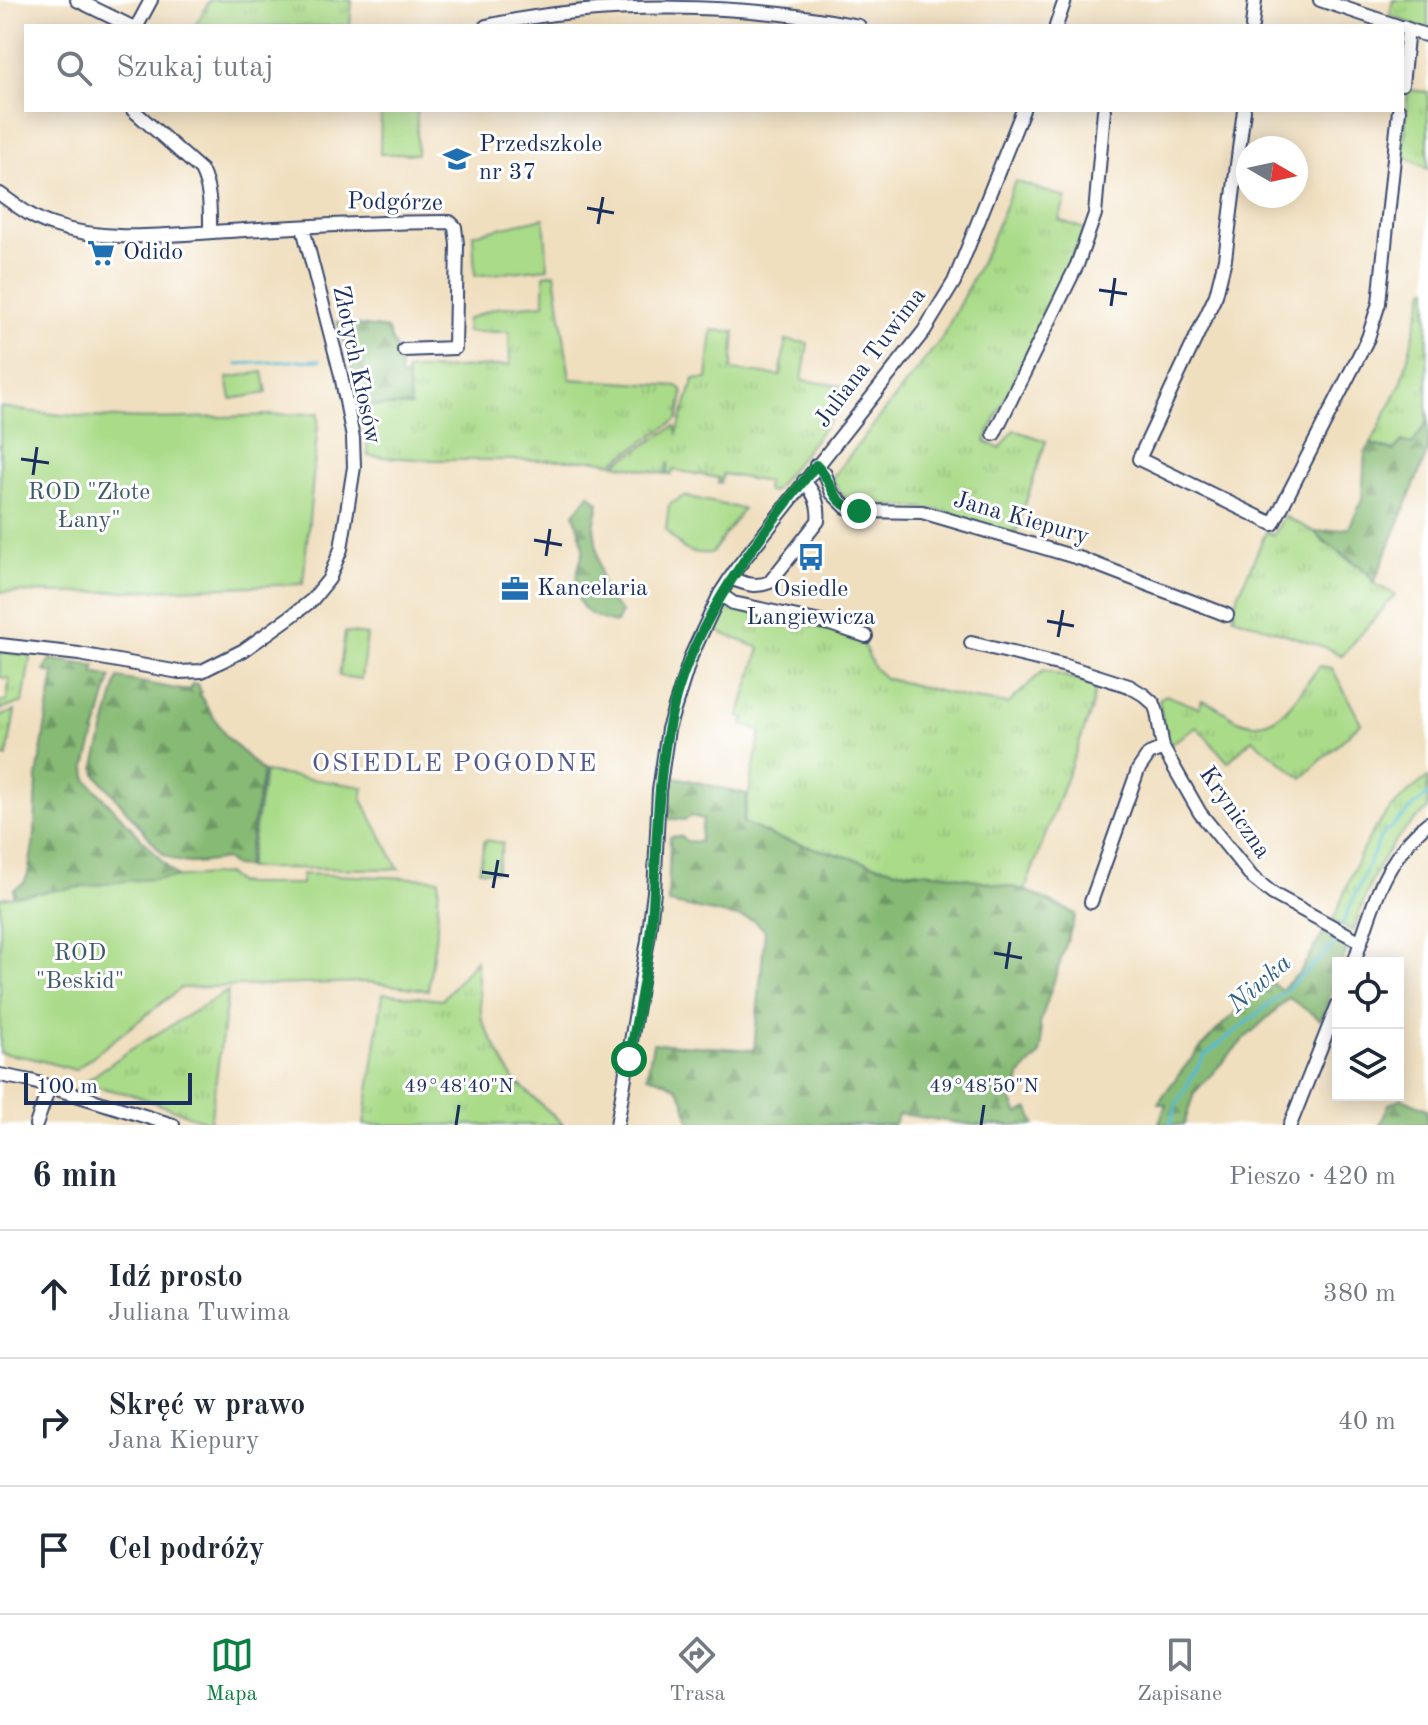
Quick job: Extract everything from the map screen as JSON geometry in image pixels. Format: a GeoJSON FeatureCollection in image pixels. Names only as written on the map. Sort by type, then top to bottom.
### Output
{"type":"FeatureCollection","features":[{"type":"Feature","properties":{"kind":"street"},"geometry":{"type":"LineString","coordinates":[[77,0],[126,24]]}},
{"type":"Feature","properties":{"kind":"street"},"geometry":{"type":"LineString","coordinates":[[138,24],[151,0]]}},
{"type":"Feature","properties":{"kind":"street"},"geometry":{"type":"LineString","coordinates":[[1057,24],[1065,0]]}},
{"type":"Feature","properties":{"kind":"street"},"geometry":{"type":"LineString","coordinates":[[1252,24],[1255,0]]}},
{"type":"Feature","properties":{"kind":"street"},"geometry":{"type":"LineString","coordinates":[[1320,0],[1391,24]]}},
{"type":"Feature","properties":{"kind":"street"},"geometry":{"type":"LineString","coordinates":[[496,24],[562,10],[656,6],[765,6],[850,24]]}},
{"type":"Feature","properties":{"kind":"street"},"geometry":{"type":"LineString","coordinates":[[1404,28],[1428,36]]}},
{"type":"Feature","properties":{"kind":"street"},"geometry":{"type":"LineString","coordinates":[[135,112],[201,170],[211,205],[210,232]]}},
{"type":"Feature","properties":{"kind":"street","name":"Juliana Tuwima"},"geometry":{"type":"LineString","coordinates":[[617,1125],[648,940],[654,892],[659,791],[668,729],[691,656],[730,578],[924,331],[947,295],[1022,112]]}},
{"type":"Feature","properties":{"kind":"street"},"geometry":{"type":"LineString","coordinates":[[994,434],[1077,265],[1095,214],[1104,112]]}},
{"type":"Feature","properties":{"kind":"street"},"geometry":{"type":"LineString","coordinates":[[1244,112],[1225,259],[1216,295],[1139,459],[1273,524],[1368,338],[1379,303],[1399,112]]}},
{"type":"Feature","properties":{"kind":"street","name":"Podgórze"},"geometry":{"type":"LineString","coordinates":[[0,194],[38,219],[100,236],[303,228],[349,223],[450,222],[455,227],[455,348],[404,350]]}},
{"type":"Feature","properties":{"kind":"street","name":"Złotych Kłosów"},"geometry":{"type":"LineString","coordinates":[[0,645],[79,654],[179,672],[202,671],[223,663],[258,640],[312,600],[329,579],[341,549],[354,467],[353,438],[341,375],[303,228]]}},
{"type":"Feature","properties":{"kind":"street","name":"Jana Kiepury"},"geometry":{"type":"LineString","coordinates":[[816,465],[825,474],[832,493],[846,507],[859,511],[922,512],[1082,559],[1227,615]]}},
{"type":"Feature","properties":{"kind":"street"},"geometry":{"type":"LineString","coordinates":[[730,578],[746,585],[760,586],[770,582],[818,521],[819,511],[804,481]]}},
{"type":"Feature","properties":{"kind":"street"},"geometry":{"type":"LineString","coordinates":[[720,594],[733,603],[830,624],[866,636]]}},
{"type":"Feature","properties":{"kind":"street","name":"Kryniczna"},"geometry":{"type":"LineString","coordinates":[[971,643],[1066,666],[1137,690],[1154,704],[1163,748],[1200,813],[1252,877],[1273,894],[1361,942]]}},
{"type":"Feature","properties":{"kind":"street"},"geometry":{"type":"LineString","coordinates":[[1091,902],[1138,770],[1149,754],[1163,748]]}},
{"type":"Feature","properties":{"kind":"street"},"geometry":{"type":"LineString","coordinates":[[1356,957],[1374,900],[1391,864],[1412,836],[1428,823]]}},
{"type":"Feature","properties":{"kind":"street"},"geometry":{"type":"LineString","coordinates":[[1290,1125],[1332,1019]]}},
{"type":"Feature","properties":{"kind":"street"},"geometry":{"type":"LineString","coordinates":[[0,1075],[173,1125]]}},
{"type":"Feature","properties":{"kind":"street"},"geometry":{"type":"LineString","coordinates":[[36,1125],[49,1087]]}},
{"type":"Feature","properties":{"kind":"green space"},"geometry":{"type":"Polygon","coordinates":[[[210,0],[352,0],[350,24],[196,24],[210,0]]]}},
{"type":"Feature","properties":{"kind":"green space"},"geometry":{"type":"Polygon","coordinates":[[[1393,0],[1428,0],[1428,30],[1390,15],[1393,0]]]}},
{"type":"Feature","properties":{"kind":"green space"},"geometry":{"type":"Polygon","coordinates":[[[1408,90],[1428,92],[1428,169],[1403,156],[1408,90]]]}},
{"type":"Feature","properties":{"kind":"green space"},"geometry":{"type":"Polygon","coordinates":[[[381,112],[417,112],[417,154],[380,154],[381,112]]]}},
{"type":"Feature","properties":{"kind":"green space"},"geometry":{"type":"Polygon","coordinates":[[[1015,181],[1066,198],[1059,220],[1085,229],[985,441],[1000,449],[1014,430],[1046,441],[1015,535],[953,514],[924,508],[854,502],[842,494],[832,478],[942,338],[988,248],[1015,181]]]}},
{"type":"Feature","properties":{"kind":"green space"},"geometry":{"type":"Polygon","coordinates":[[[544,218],[548,268],[475,276],[473,234],[544,218]]]}},
{"type":"Feature","properties":{"kind":"green space"},"geometry":{"type":"Polygon","coordinates":[[[555,273],[570,379],[677,386],[682,389],[683,395],[678,419],[612,463],[597,460],[433,460],[368,456],[365,406],[410,406],[406,371],[510,365],[509,332],[467,332],[466,320],[495,308],[544,304],[544,275],[555,273]]]}},
{"type":"Feature","properties":{"kind":"green space"},"geometry":{"type":"Polygon","coordinates":[[[1428,288],[1427,422],[1412,445],[1393,451],[1371,444],[1402,381],[1425,289],[1428,288]]]}},
{"type":"Feature","properties":{"kind":"green space"},"geometry":{"type":"Polygon","coordinates":[[[337,322],[387,329],[398,355],[401,377],[407,377],[411,406],[365,406],[337,322]]]}},
{"type":"Feature","properties":{"kind":"green space"},"geometry":{"type":"Polygon","coordinates":[[[712,330],[735,332],[732,370],[780,376],[786,340],[808,343],[802,380],[843,386],[841,406],[773,492],[766,491],[767,482],[723,474],[721,483],[718,483],[719,478],[673,470],[672,475],[667,474],[669,461],[665,474],[615,464],[675,426],[677,433],[694,379],[707,379],[712,330]]]}},
{"type":"Feature","properties":{"kind":"green space"},"geometry":{"type":"Polygon","coordinates":[[[263,372],[267,393],[231,399],[227,378],[263,372]]]}},
{"type":"Feature","properties":{"kind":"green space","name":"ROD \"Złote Łany\""},"geometry":{"type":"Polygon","coordinates":[[[0,407],[81,417],[120,418],[319,413],[303,584],[76,593],[0,592],[0,407]]]}},
{"type":"Feature","properties":{"kind":"green space"},"geometry":{"type":"Polygon","coordinates":[[[1428,412],[1428,451],[1374,583],[1363,569],[1315,532],[1349,528],[1362,500],[1365,453],[1371,444],[1393,451],[1402,441],[1412,445],[1427,422],[1428,412]]]}},
{"type":"Feature","properties":{"kind":"green space"},"geometry":{"type":"Polygon","coordinates":[[[589,494],[599,503],[594,527],[603,594],[621,612],[616,623],[589,613],[577,592],[583,547],[574,514],[589,494]]]}},
{"type":"Feature","properties":{"kind":"green space"},"geometry":{"type":"Polygon","coordinates":[[[684,496],[743,509],[712,553],[686,550],[666,530],[669,505],[684,496]]]}},
{"type":"Feature","properties":{"kind":"green space"},"geometry":{"type":"Polygon","coordinates":[[[1284,516],[1315,532],[1343,557],[1368,571],[1374,583],[1395,595],[1342,656],[1330,649],[1233,617],[1235,612],[1231,611],[1266,532],[1274,535],[1284,516]]]}},
{"type":"Feature","properties":{"kind":"green space"},"geometry":{"type":"Polygon","coordinates":[[[726,606],[819,627],[863,644],[874,668],[885,678],[967,698],[1008,704],[1044,670],[1096,686],[1091,711],[1025,890],[946,874],[896,870],[777,838],[743,823],[761,730],[743,725],[745,718],[739,716],[760,648],[713,630],[726,606]]]}},
{"type":"Feature","properties":{"kind":"green space"},"geometry":{"type":"Polygon","coordinates":[[[345,632],[367,635],[361,679],[339,676],[345,632]]]}},
{"type":"Feature","properties":{"kind":"green space"},"geometry":{"type":"Polygon","coordinates":[[[0,652],[29,655],[30,659],[23,702],[0,710],[0,701],[6,702],[10,679],[0,677],[0,652]]]}},
{"type":"Feature","properties":{"kind":"green space"},"geometry":{"type":"Polygon","coordinates":[[[50,659],[95,666],[94,673],[111,677],[86,766],[87,780],[177,877],[14,897],[14,889],[24,883],[28,874],[35,834],[37,777],[54,673],[44,671],[50,659]]]}},
{"type":"Feature","properties":{"kind":"green space"},"geometry":{"type":"Polygon","coordinates":[[[1320,666],[1332,668],[1361,723],[1302,778],[1252,739],[1228,762],[1197,727],[1167,746],[1159,699],[1166,695],[1199,708],[1202,700],[1234,718],[1262,723],[1284,711],[1320,666]]]}},
{"type":"Feature","properties":{"kind":"green space"},"geometry":{"type":"Polygon","coordinates":[[[118,678],[182,690],[190,690],[192,684],[198,684],[199,694],[226,736],[263,772],[246,867],[234,866],[225,859],[192,863],[169,858],[96,774],[95,766],[118,678]]]}},
{"type":"Feature","properties":{"kind":"green space"},"geometry":{"type":"Polygon","coordinates":[[[15,711],[7,757],[0,755],[0,716],[15,711]]]}},
{"type":"Feature","properties":{"kind":"green space"},"geometry":{"type":"Polygon","coordinates":[[[265,772],[364,787],[362,800],[399,869],[248,868],[265,772]]]}},
{"type":"Feature","properties":{"kind":"green space"},"geometry":{"type":"Polygon","coordinates":[[[667,775],[747,794],[743,823],[777,838],[896,870],[946,874],[1025,890],[1076,914],[1040,1023],[1042,1046],[1039,1056],[1020,1075],[1018,1089],[1009,1095],[1018,1114],[1029,1109],[1035,1125],[974,1125],[899,1114],[893,1125],[690,1125],[679,1091],[667,1082],[647,1076],[653,1043],[754,1050],[765,930],[753,920],[668,903],[670,837],[680,836],[686,841],[700,842],[703,819],[691,816],[685,820],[662,818],[667,775]]]}},
{"type":"Feature","properties":{"kind":"green space"},"geometry":{"type":"Polygon","coordinates":[[[1428,777],[1428,810],[1400,835],[1380,863],[1353,931],[1333,921],[1359,857],[1378,824],[1407,793],[1428,777]]]}},
{"type":"Feature","properties":{"kind":"green space"},"geometry":{"type":"Polygon","coordinates":[[[485,840],[503,843],[496,872],[479,870],[485,840]]]}},
{"type":"Feature","properties":{"kind":"green space","name":"ROD \"Beskid\""},"geometry":{"type":"Polygon","coordinates":[[[227,874],[237,883],[246,884],[301,884],[302,874],[439,879],[437,926],[428,990],[367,982],[181,988],[75,1070],[0,1053],[0,898],[127,881],[227,874]]]}},
{"type":"Feature","properties":{"kind":"green space"},"geometry":{"type":"Polygon","coordinates":[[[1325,930],[1347,939],[1349,943],[1344,957],[1332,957],[1332,991],[1321,1020],[1289,998],[1244,1039],[1194,1093],[1184,1125],[1158,1125],[1166,1105],[1158,1103],[1204,1043],[1271,982],[1281,990],[1300,972],[1325,930]]]}},
{"type":"Feature","properties":{"kind":"green space"},"geometry":{"type":"Polygon","coordinates":[[[476,960],[482,1021],[513,1079],[564,1125],[364,1125],[383,993],[442,1000],[476,960]]]}},
{"type":"Feature","properties":{"kind":"green space"},"geometry":{"type":"Polygon","coordinates":[[[228,991],[210,1123],[134,1095],[82,1084],[130,1050],[228,991]]]}},
{"type":"Feature","properties":{"kind":"green space"},"geometry":{"type":"Polygon","coordinates":[[[1404,1099],[1427,1109],[1428,1125],[1380,1125],[1389,1104],[1404,1099]]]}},
{"type":"Feature","properties":{"kind":"waterway"},"geometry":{"type":"LineString","coordinates":[[297,361],[320,360]]}},
{"type":"Feature","properties":{"kind":"waterway"},"geometry":{"type":"LineString","coordinates":[[237,364],[293,361]]}},
{"type":"Feature","properties":{"kind":"waterway","name":"Niwka"},"geometry":{"type":"LineString","coordinates":[[1341,927],[1381,836],[1428,794]]}},
{"type":"Feature","properties":{"kind":"waterway","name":"Niwka"},"geometry":{"type":"LineString","coordinates":[[1170,1125],[1177,1103],[1204,1056],[1281,995],[1333,946],[1338,933]]}},
{"type":"Feature","properties":{"kind":"place","name":"Przedszkole nr 37"},"geometry":{"type":"Point","coordinates":[457,159]}},
{"type":"Feature","properties":{"kind":"place","name":"Odido"},"geometry":{"type":"Point","coordinates":[101,253]}},
{"type":"Feature","properties":{"kind":"place","name":"Osiedle Langiewicza"},"geometry":{"type":"Point","coordinates":[811,557]}},
{"type":"Feature","properties":{"kind":"place","name":"Kancelaria"},"geometry":{"type":"Point","coordinates":[515,589]}},
{"type":"Feature","properties":{"kind":"district","name":"OSIEDLE POGODNE"},"geometry":{"type":"Point","coordinates":[455,764]}},
{"type":"Feature","properties":{"kind":"route"},"geometry":{"type":"LineString","coordinates":[[629,1059],[652,915],[662,758],[682,677],[720,594],[754,544],[816,465],[825,474],[839,502],[859,511]]}}]}
